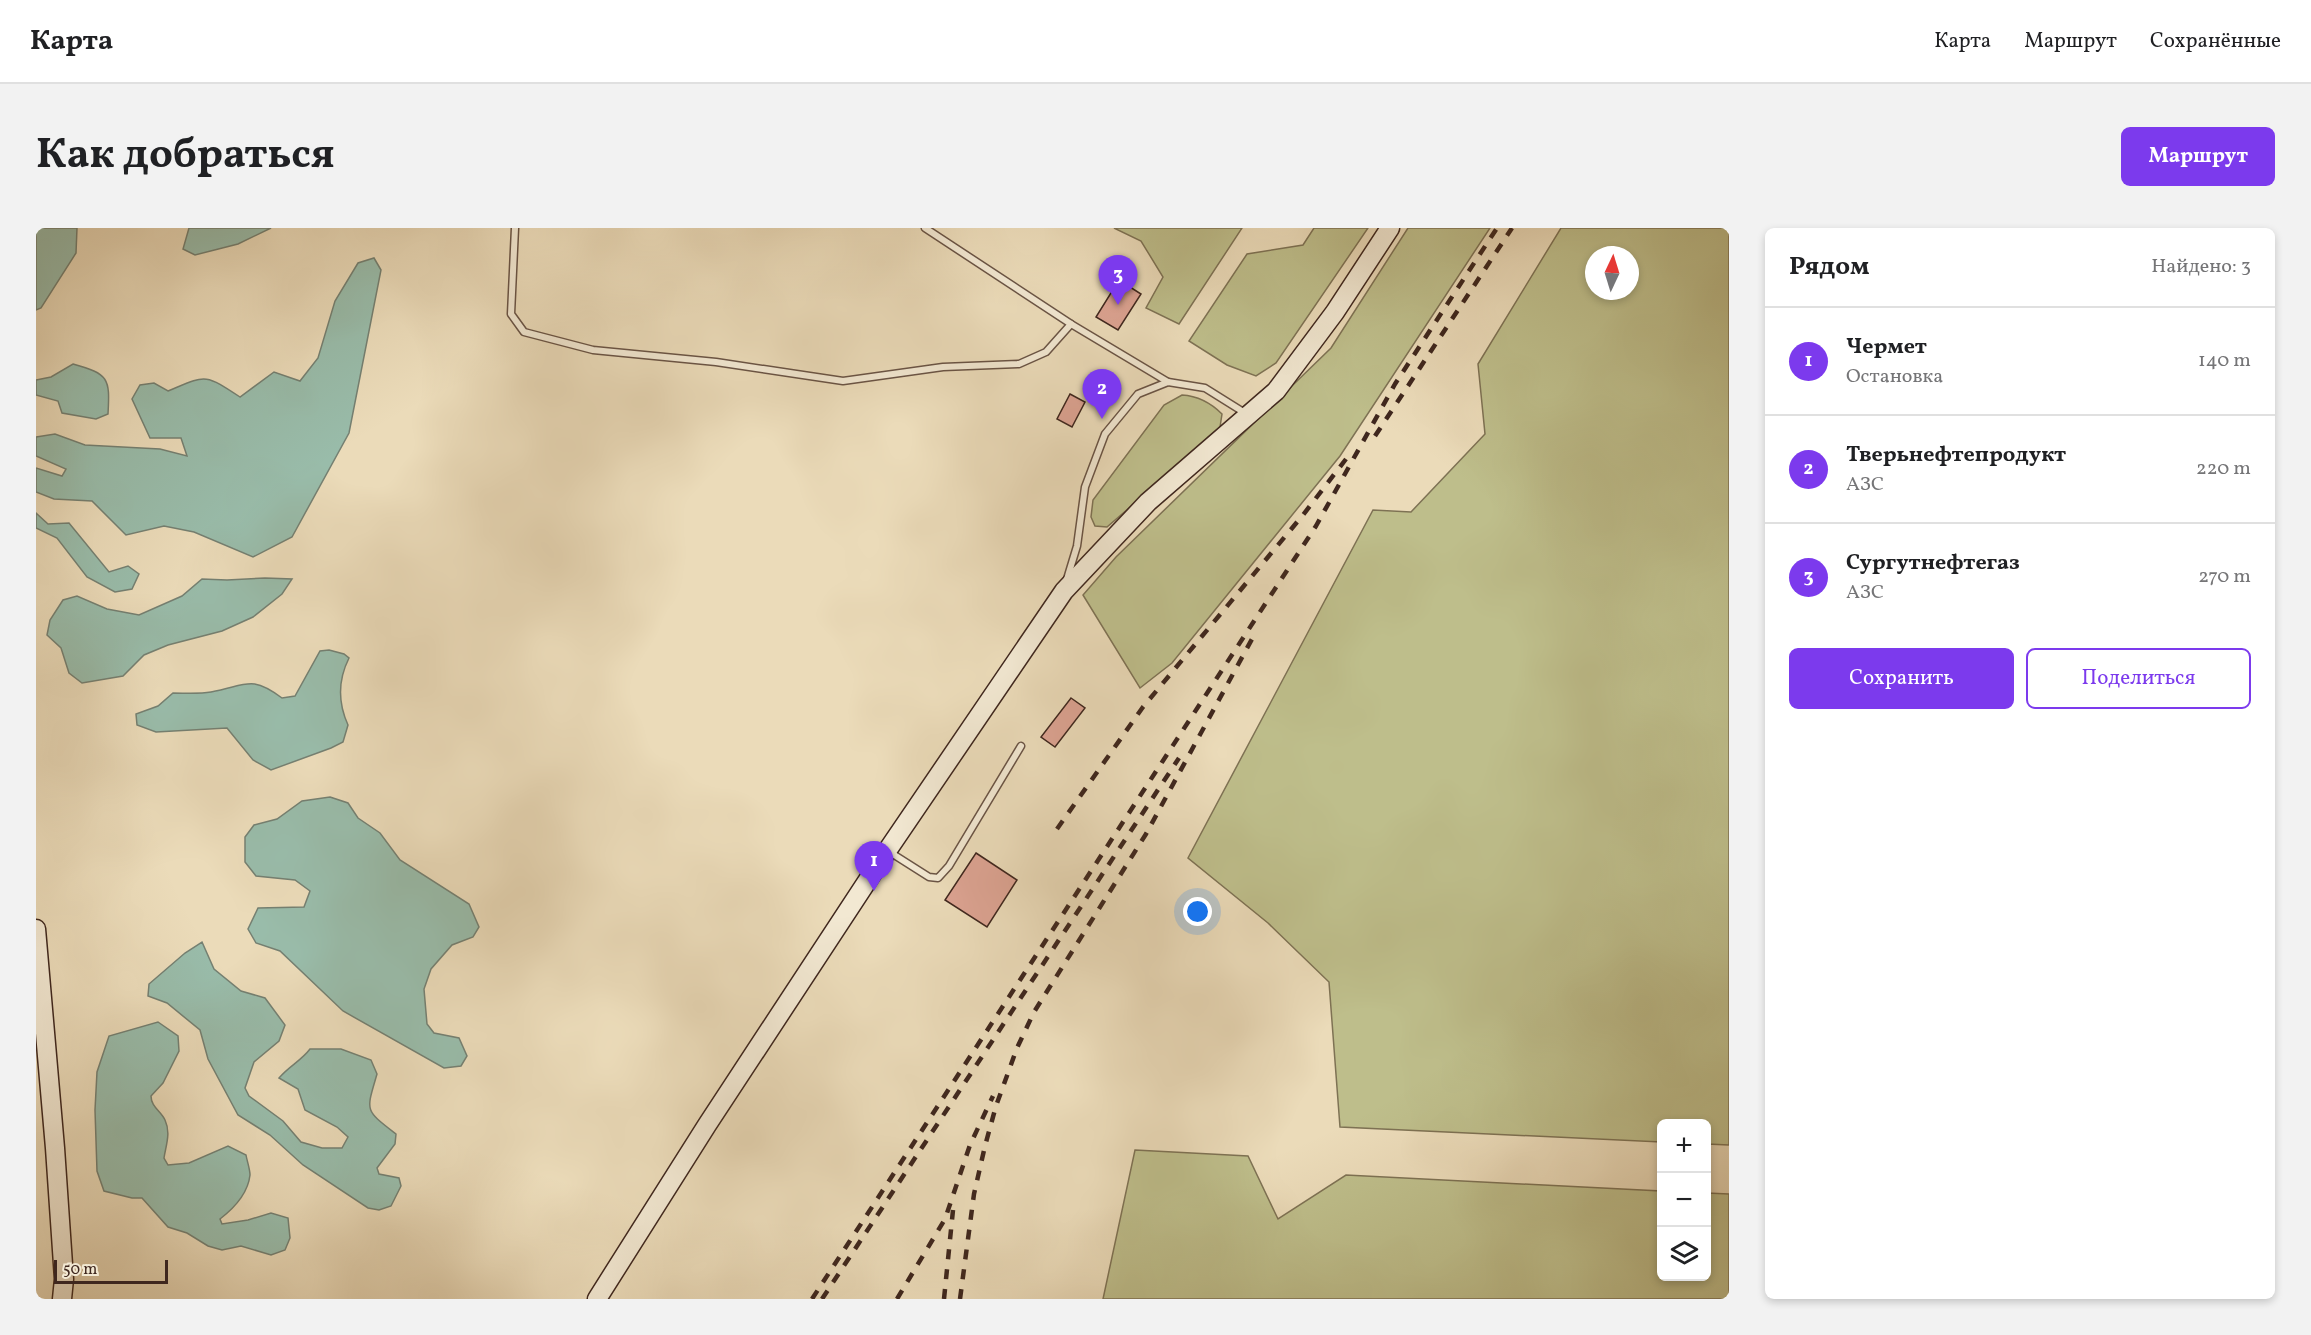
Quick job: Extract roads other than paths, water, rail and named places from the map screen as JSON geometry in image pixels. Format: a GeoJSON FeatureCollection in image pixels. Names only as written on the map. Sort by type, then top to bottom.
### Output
{"type":"FeatureCollection","features":[{"type":"Feature","properties":{"kind":"street"},"geometry":{"type":"LineString","coordinates":[[597,1299],[707,1125],[887,851],[1064,591],[1148,502],[1276,391],[1335,312],[1390,228]]}},
{"type":"Feature","properties":{"kind":"street"},"geometry":{"type":"LineString","coordinates":[[36,929],[55,1149],[64,1279],[62,1299]]}},
{"type":"Feature","properties":{"kind":"lane"},"geometry":{"type":"LineString","coordinates":[[515,228],[511,314],[524,332],[593,350],[716,362],[843,381],[943,367],[1019,364],[1046,352],[1071,324]]}},
{"type":"Feature","properties":{"kind":"lane"},"geometry":{"type":"LineString","coordinates":[[925,228],[1071,324],[1168,382],[1205,388],[1248,415]]}},
{"type":"Feature","properties":{"kind":"lane"},"geometry":{"type":"LineString","coordinates":[[1064,591],[1077,546],[1084,487],[1105,434],[1138,394],[1168,382]]}},
{"type":"Feature","properties":{"kind":"lane"},"geometry":{"type":"LineString","coordinates":[[887,851],[929,877],[938,878],[950,866],[1021,746]]}},
{"type":"Feature","properties":{"kind":"railway"},"geometry":{"type":"LineString","coordinates":[[812,1299],[1316,526],[1395,384],[1497,228]]}},
{"type":"Feature","properties":{"kind":"railway"},"geometry":{"type":"LineString","coordinates":[[1375,436],[1512,228]]}},
{"type":"Feature","properties":{"kind":"railway"},"geometry":{"type":"LineString","coordinates":[[1057,829],[1143,707],[1303,515],[1346,459]]}},
{"type":"Feature","properties":{"kind":"railway"},"geometry":{"type":"LineString","coordinates":[[960,1299],[974,1194],[996,1106],[1017,1048],[1034,1012],[1146,834],[1252,639]]}},
{"type":"Feature","properties":{"kind":"railway"},"geometry":{"type":"LineString","coordinates":[[822,1299],[1179,758]]}},
{"type":"Feature","properties":{"kind":"railway"},"geometry":{"type":"LineString","coordinates":[[897,1299],[945,1219],[970,1145],[993,1096]]}},
{"type":"Feature","properties":{"kind":"railway"},"geometry":{"type":"LineString","coordinates":[[944,1299],[953,1210]]}},
{"type":"Feature","properties":{"kind":"place","name":"Сургутнефтегаз"},"geometry":{"type":"Point","coordinates":[1118,305]}},
{"type":"Feature","properties":{"kind":"place","name":"Тверьнефтепродукт"},"geometry":{"type":"Point","coordinates":[1102,419]}},
{"type":"Feature","properties":{"kind":"place","name":"Чермет"},"geometry":{"type":"Point","coordinates":[874,891]}}]}
